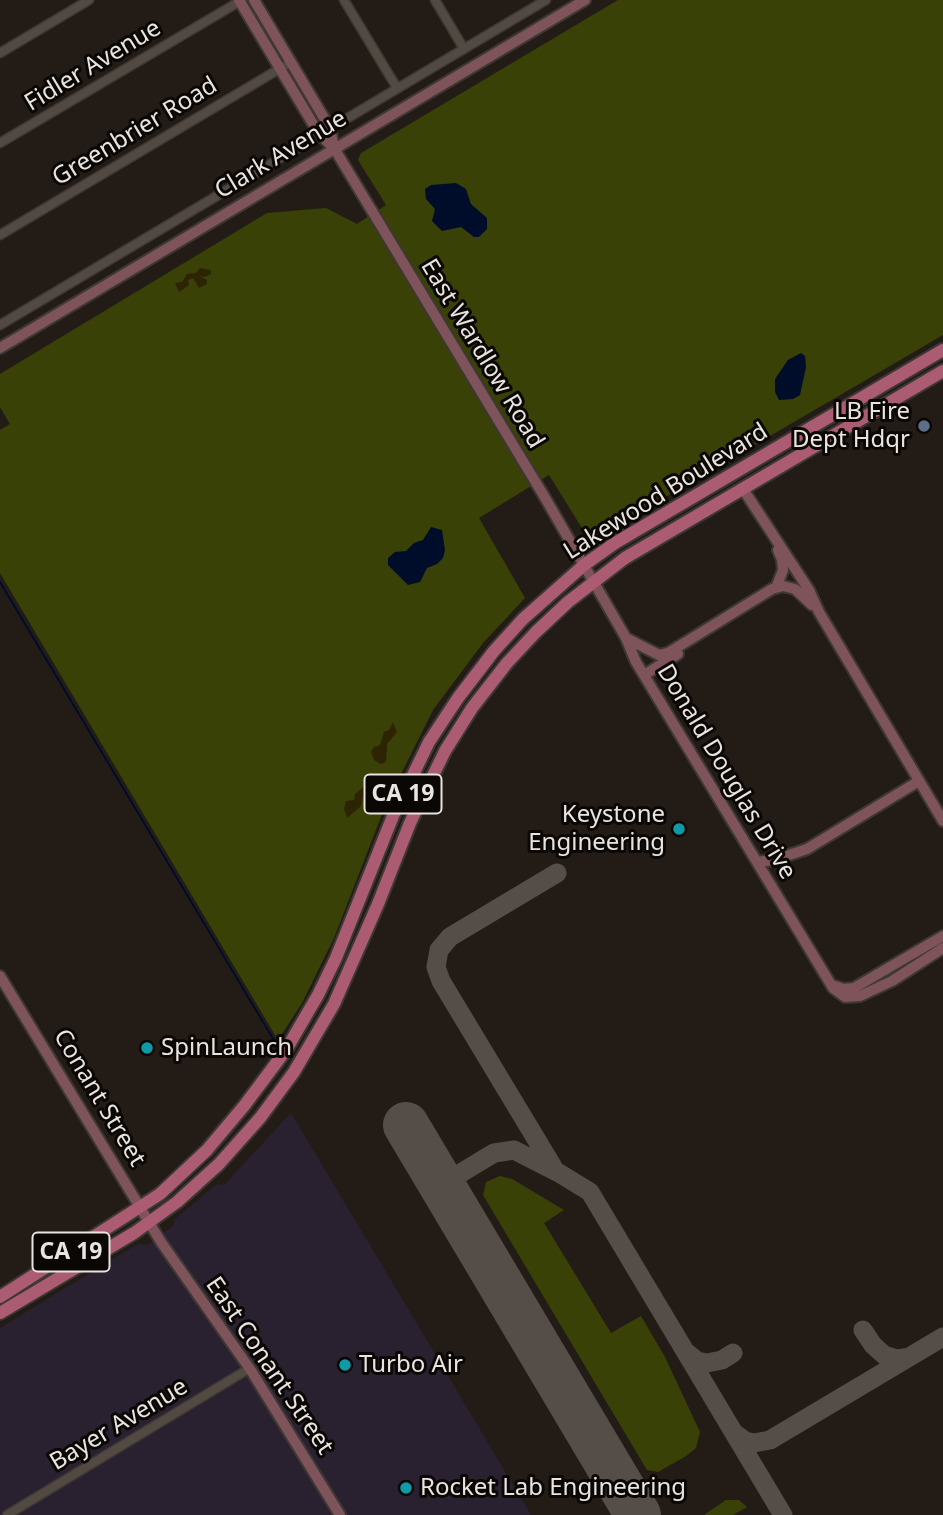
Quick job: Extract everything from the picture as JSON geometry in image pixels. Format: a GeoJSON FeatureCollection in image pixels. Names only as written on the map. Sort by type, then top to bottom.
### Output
{"type":"FeatureCollection","features":[{"type":"Feature","properties":{"kind":"main road","name":"Lakewood Boulevard"},"geometry":{"type":"LineString","coordinates":[[0,1297],[160,1194],[202,1156],[279,1061],[318,995],[336,958],[393,816],[429,742],[457,698],[523,619],[584,565],[646,523],[943,350]]}},
{"type":"Feature","properties":{"kind":"main road","name":"Lakewood Boulevard"},"geometry":{"type":"LineString","coordinates":[[0,1313],[150,1223],[226,1157],[260,1118],[294,1072],[334,1004],[410,823],[445,751],[472,708],[507,663],[536,632],[594,581],[656,538],[943,371]]}},
{"type":"Feature","properties":{"kind":"main road"},"geometry":{"type":"LineString","coordinates":[[279,1061],[294,1072]]}},
{"type":"Feature","properties":{"kind":"street"},"geometry":{"type":"LineString","coordinates":[[0,53],[89,0]]}},
{"type":"Feature","properties":{"kind":"street","name":"East Wardlow Road"},"geometry":{"type":"LineString","coordinates":[[254,0],[330,128],[334,148]]}},
{"type":"Feature","properties":{"kind":"street"},"geometry":{"type":"LineString","coordinates":[[344,0],[397,88]]}},
{"type":"Feature","properties":{"kind":"street"},"geometry":{"type":"LineString","coordinates":[[435,0],[464,49]]}},
{"type":"Feature","properties":{"kind":"street"},"geometry":{"type":"LineString","coordinates":[[526,0],[531,9]]}},
{"type":"Feature","properties":{"kind":"street","name":"Clark Avenue"},"geometry":{"type":"LineString","coordinates":[[0,325],[546,0]]}},
{"type":"Feature","properties":{"kind":"street","name":"Clark Avenue"},"geometry":{"type":"LineString","coordinates":[[0,348],[585,0]]}},
{"type":"Feature","properties":{"kind":"street","name":"East Wardlow Road"},"geometry":{"type":"LineString","coordinates":[[240,1],[319,134],[334,148],[594,581]]}},
{"type":"Feature","properties":{"kind":"street","name":"Fidler Avenue"},"geometry":{"type":"LineString","coordinates":[[0,143],[240,1]]}},
{"type":"Feature","properties":{"kind":"street","name":"Greenbrier Road"},"geometry":{"type":"LineString","coordinates":[[0,235],[291,62]]}},
{"type":"Feature","properties":{"kind":"street"},"geometry":{"type":"LineString","coordinates":[[743,489],[809,590],[819,612],[943,821]]}},
{"type":"Feature","properties":{"kind":"street"},"geometry":{"type":"LineString","coordinates":[[772,535],[783,570],[776,588]]}},
{"type":"Feature","properties":{"kind":"street","name":"Donald Douglas Drive"},"geometry":{"type":"LineString","coordinates":[[594,581],[626,638],[636,662],[828,981]]}},
{"type":"Feature","properties":{"kind":"street"},"geometry":{"type":"LineString","coordinates":[[626,638],[659,655],[668,653],[783,586],[795,589],[819,612]]}},
{"type":"Feature","properties":{"kind":"street"},"geometry":{"type":"LineString","coordinates":[[644,675],[682,652],[692,640]]}},
{"type":"Feature","properties":{"kind":"street"},"geometry":{"type":"LineString","coordinates":[[757,862],[775,860],[807,849],[919,782]]}},
{"type":"Feature","properties":{"kind":"street"},"geometry":{"type":"LineString","coordinates":[[828,981],[843,989],[854,988],[943,936]]}},
{"type":"Feature","properties":{"kind":"street"},"geometry":{"type":"LineString","coordinates":[[828,981],[845,996],[860,996],[900,976],[943,948]]}},
{"type":"Feature","properties":{"kind":"street","name":"Conant Street"},"geometry":{"type":"LineString","coordinates":[[0,976],[161,1242]]}},
{"type":"Feature","properties":{"kind":"street","name":"East Conant Street"},"geometry":{"type":"LineString","coordinates":[[161,1242],[250,1368],[339,1512]]}},
{"type":"Feature","properties":{"kind":"street","name":"Bayer Avenue"},"geometry":{"type":"LineString","coordinates":[[7,1515],[250,1368]]}},
{"type":"Feature","properties":{"kind":"street"},"geometry":{"type":"LineString","coordinates":[[326,1515],[339,1512]]}},
{"type":"Feature","properties":{"kind":"shaded area"},"geometry":{"type":"Polygon","coordinates":[[[291,1113],[531,1515],[0,1515],[0,1328],[138,1244],[148,1245],[173,1226],[175,1219],[216,1185],[225,1184],[291,1113]]]}},
{"type":"Feature","properties":{"kind":"green space"},"geometry":{"type":"Polygon","coordinates":[[[618,0],[943,0],[943,335],[590,541],[549,475],[479,518],[525,598],[483,643],[433,710],[386,804],[334,938],[302,1003],[278,1040],[0,573],[0,430],[10,424],[0,407],[0,374],[267,213],[326,208],[357,224],[386,205],[358,160],[361,153],[618,0]]]}},
{"type":"Feature","properties":{"kind":"green space"},"geometry":{"type":"Polygon","coordinates":[[[500,1176],[512,1179],[564,1210],[544,1223],[611,1333],[641,1316],[665,1357],[700,1432],[696,1448],[686,1456],[658,1472],[647,1470],[483,1195],[486,1182],[500,1176]]]}},
{"type":"Feature","properties":{"kind":"green space"},"geometry":{"type":"Polygon","coordinates":[[[726,1500],[739,1500],[747,1507],[733,1515],[704,1515],[726,1500]]]}},
{"type":"Feature","properties":{"kind":"sand"},"geometry":{"type":"Polygon","coordinates":[[[200,268],[211,270],[211,274],[205,277],[199,276],[207,280],[207,284],[199,288],[193,278],[188,280],[189,285],[179,292],[175,283],[182,282],[187,274],[196,273],[200,268]]]}},
{"type":"Feature","properties":{"kind":"sand"},"geometry":{"type":"Polygon","coordinates":[[[393,722],[397,732],[387,744],[386,762],[381,764],[374,760],[371,752],[374,747],[380,745],[384,732],[389,730],[393,722]]]}},
{"type":"Feature","properties":{"kind":"sand"},"geometry":{"type":"Polygon","coordinates":[[[366,785],[367,796],[363,797],[361,806],[347,818],[344,809],[346,801],[354,800],[355,794],[366,785]]]}},
{"type":"Feature","properties":{"kind":"water"},"geometry":{"type":"Polygon","coordinates":[[[456,183],[466,189],[471,204],[487,218],[487,229],[479,237],[474,237],[461,227],[442,231],[432,221],[435,209],[426,199],[425,189],[431,185],[456,183]]]}},
{"type":"Feature","properties":{"kind":"water"},"geometry":{"type":"Polygon","coordinates":[[[801,353],[805,356],[806,367],[800,395],[793,399],[779,400],[775,392],[775,379],[788,360],[801,353]]]}},
{"type":"Feature","properties":{"kind":"water"},"geometry":{"type":"Polygon","coordinates":[[[431,527],[442,530],[445,550],[443,558],[427,568],[420,582],[408,585],[388,565],[388,558],[395,552],[406,551],[414,543],[423,540],[431,527]]]}},
{"type":"Feature","properties":{"kind":"waterway"},"geometry":{"type":"LineString","coordinates":[[0,582],[275,1042]]}},
{"type":"Feature","properties":{"kind":"taxiway"},"geometry":{"type":"LineString","coordinates":[[553,1167],[441,981],[436,967],[439,950],[450,937],[557,873]]}},
{"type":"Feature","properties":{"kind":"taxiway"},"geometry":{"type":"LineString","coordinates":[[441,1185],[494,1153],[514,1150],[590,1192],[783,1515]]}},
{"type":"Feature","properties":{"kind":"taxiway"},"geometry":{"type":"LineString","coordinates":[[863,1330],[884,1355],[897,1359],[909,1357]]}},
{"type":"Feature","properties":{"kind":"taxiway"},"geometry":{"type":"LineString","coordinates":[[734,1433],[745,1441],[754,1443],[770,1440],[943,1337]]}},
{"type":"Feature","properties":{"kind":"taxiway"},"geometry":{"type":"LineString","coordinates":[[687,1353],[697,1361],[707,1363],[722,1360],[733,1353]]}},
{"type":"Feature","properties":{"kind":"runway"},"geometry":{"type":"LineString","coordinates":[[406,1125],[638,1515]]}},
{"type":"Feature","properties":{"kind":"place","name":"LB Fire Dept Hdqr"},"geometry":{"type":"Point","coordinates":[924,426]}},
{"type":"Feature","properties":{"kind":"place","name":"Keystone Engineering"},"geometry":{"type":"Point","coordinates":[679,829]}},
{"type":"Feature","properties":{"kind":"place","name":"SpinLaunch"},"geometry":{"type":"Point","coordinates":[147,1048]}},
{"type":"Feature","properties":{"kind":"place","name":"Turbo Air"},"geometry":{"type":"Point","coordinates":[345,1365]}},
{"type":"Feature","properties":{"kind":"place","name":"Rocket Lab Engineering"},"geometry":{"type":"Point","coordinates":[406,1488]}}]}
